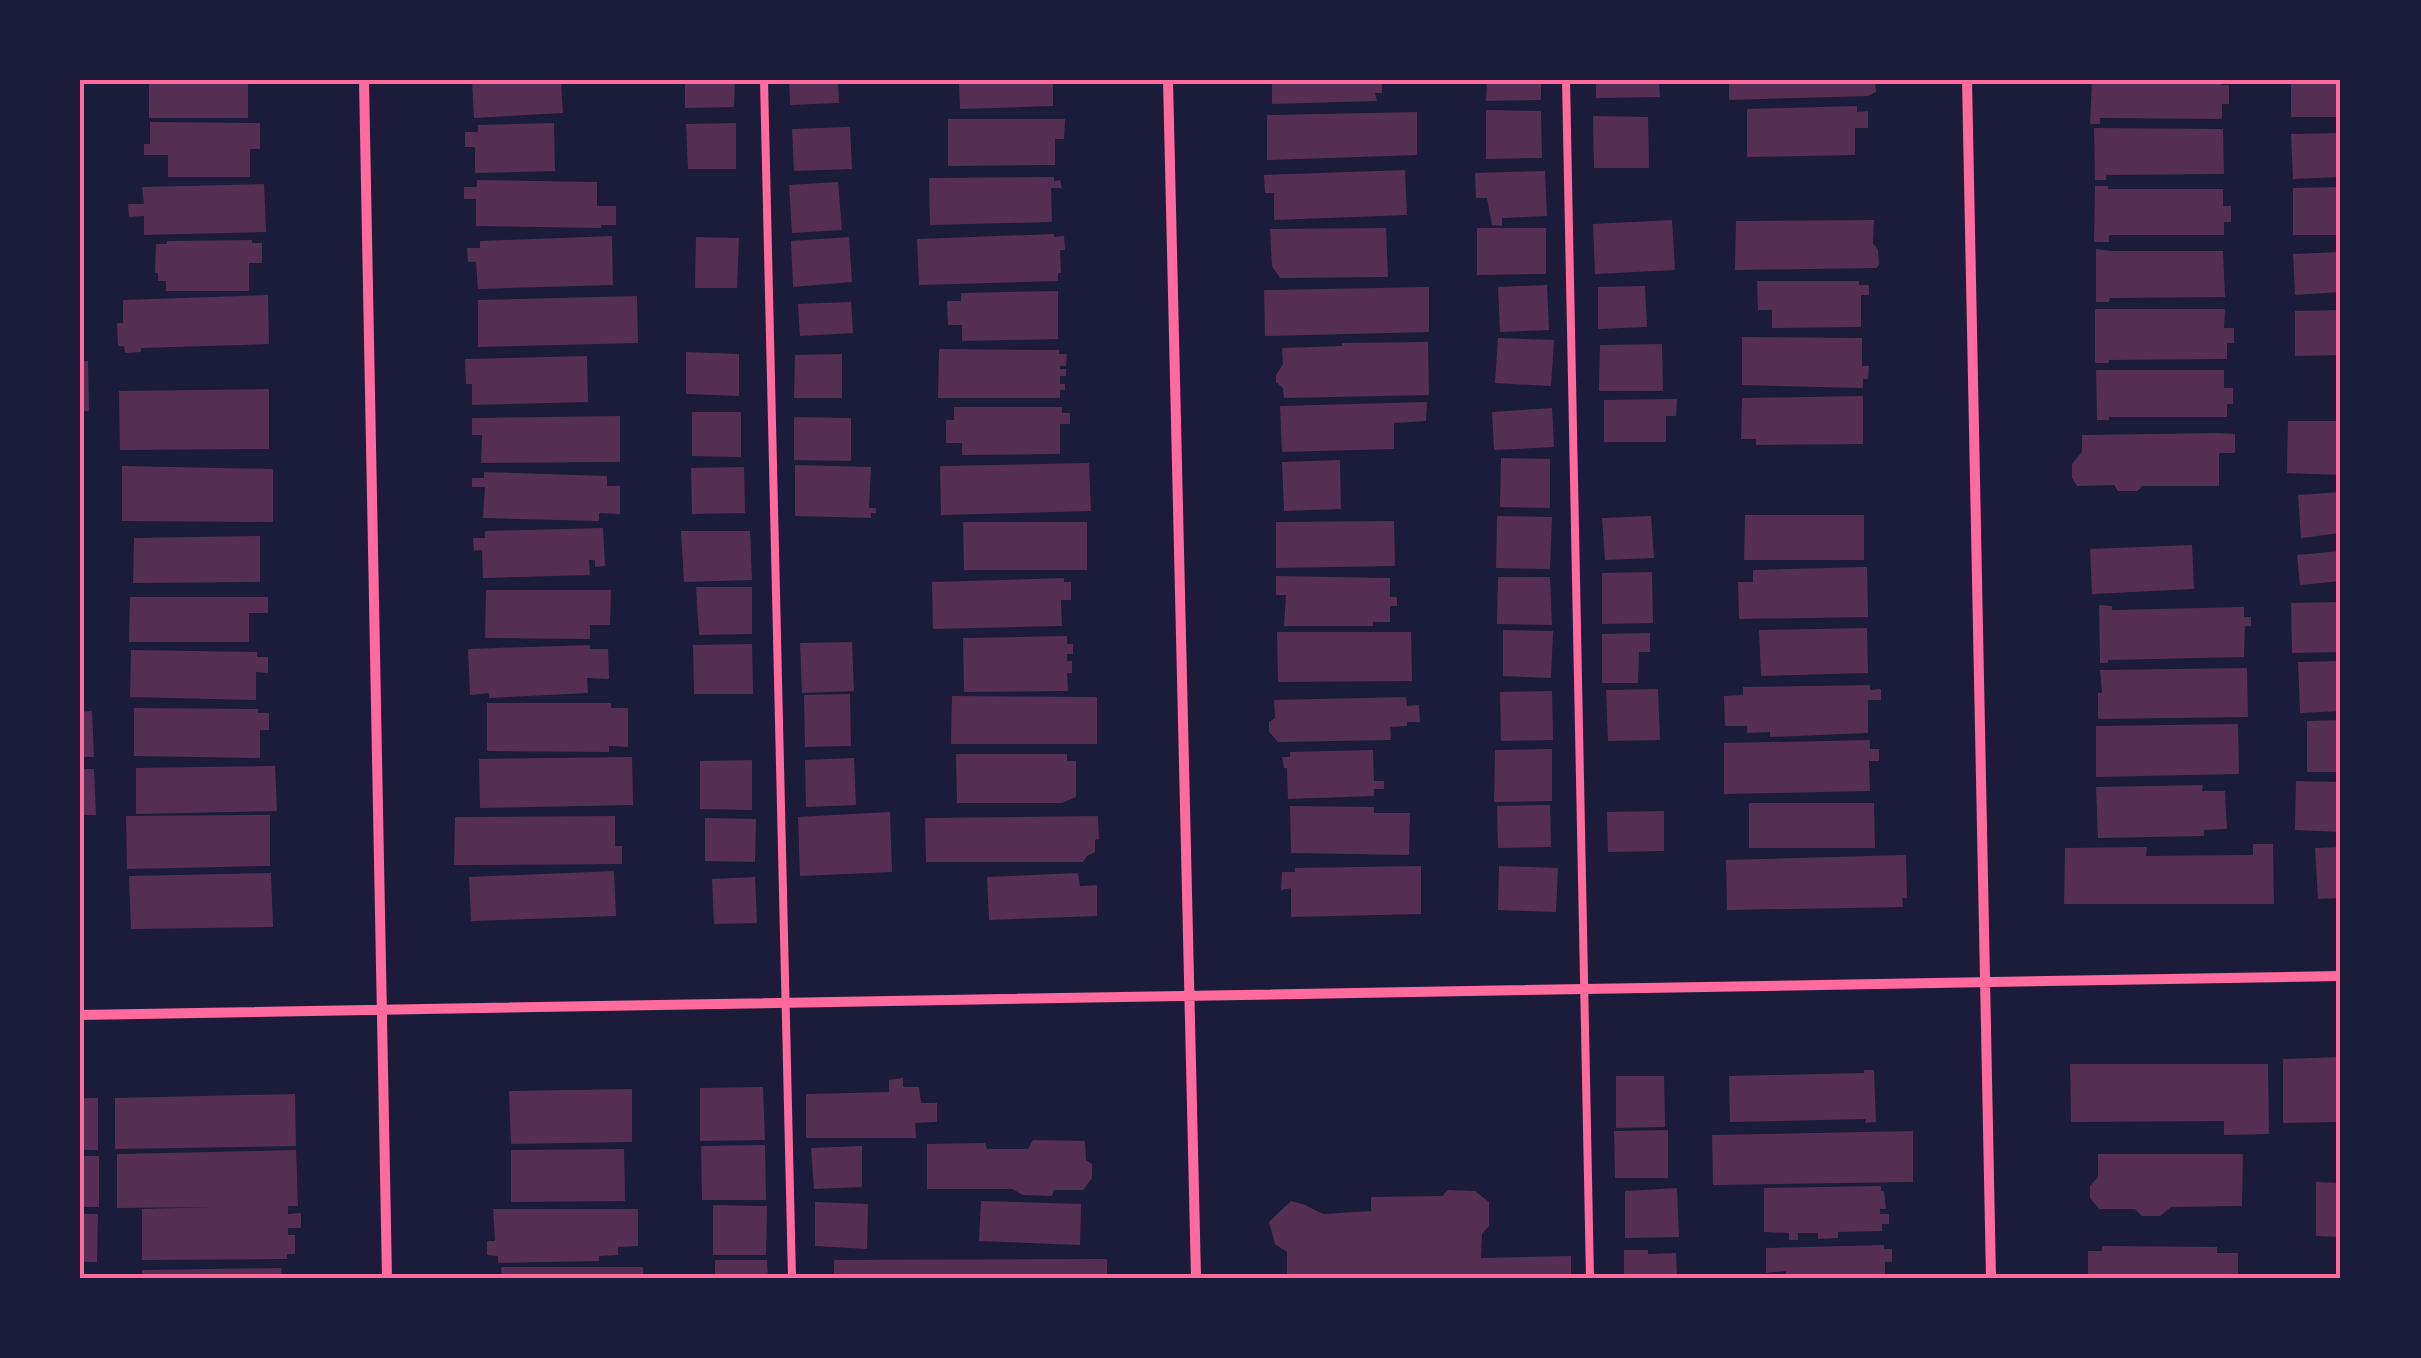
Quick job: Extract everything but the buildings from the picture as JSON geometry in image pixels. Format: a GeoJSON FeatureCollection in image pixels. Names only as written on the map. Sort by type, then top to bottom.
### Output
{"type":"FeatureCollection","features":[{"type":"Feature","properties":{"kind":"street"},"geometry":{"type":"LineString","coordinates":[[364,80],[388,1278]]}},
{"type":"Feature","properties":{"kind":"street"},"geometry":{"type":"LineString","coordinates":[[1168,80],[1196,1278]]}},
{"type":"Feature","properties":{"kind":"street"},"geometry":{"type":"LineString","coordinates":[[1967,80],[1991,1278]]}},
{"type":"Feature","properties":{"kind":"street"},"geometry":{"type":"LineString","coordinates":[[80,1014],[2341,976]]}},
{"type":"Feature","properties":{"kind":"lane"},"geometry":{"type":"LineString","coordinates":[[764,80],[792,1278]]}},
{"type":"Feature","properties":{"kind":"lane"},"geometry":{"type":"LineString","coordinates":[[1566,80],[1590,1278]]}}]}
